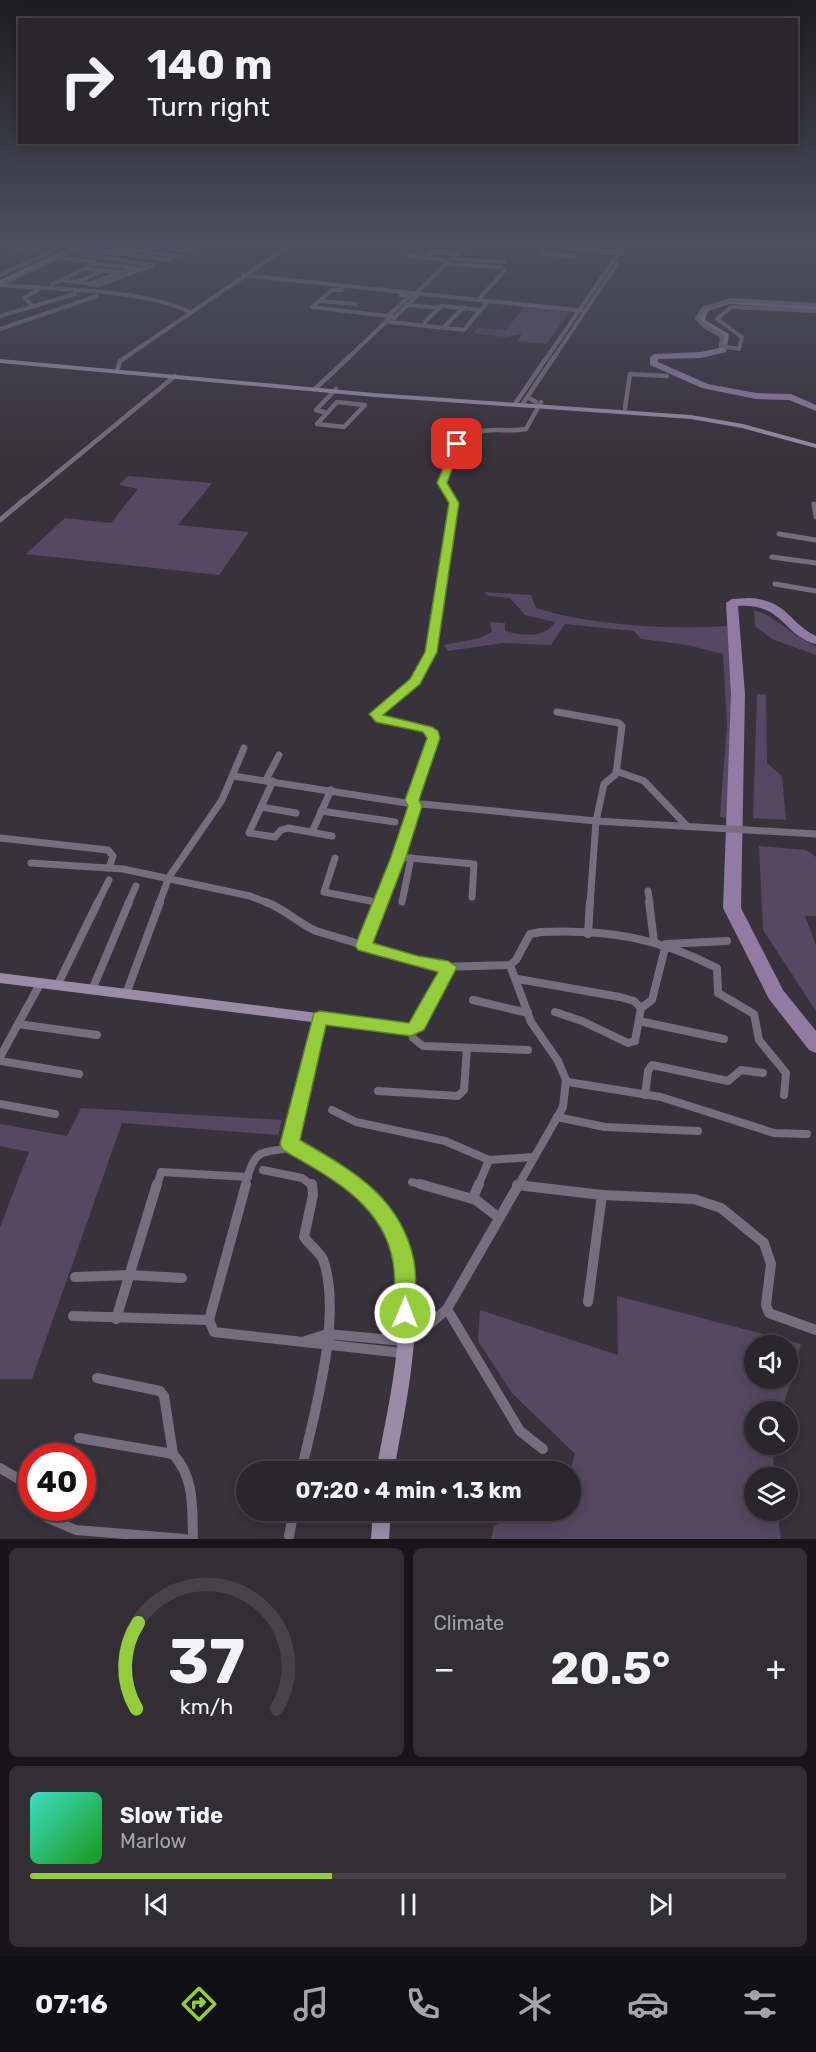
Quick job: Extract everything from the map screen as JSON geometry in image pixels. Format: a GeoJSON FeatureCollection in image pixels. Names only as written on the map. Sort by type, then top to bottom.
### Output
{"type":"FeatureCollection","features":[{"type":"Feature","properties":{"kind":"street"},"geometry":{"type":"LineString","coordinates":[[0,329],[36,317]]}},
{"type":"Feature","properties":{"kind":"street"},"geometry":{"type":"LineString","coordinates":[[117,370],[120,361],[183,317]]}},
{"type":"Feature","properties":{"kind":"street"},"geometry":{"type":"LineString","coordinates":[[319,388],[391,317]]}},
{"type":"Feature","properties":{"kind":"street"},"geometry":{"type":"LineString","coordinates":[[117,370],[319,388],[390,322],[392,317]]}},
{"type":"Feature","properties":{"kind":"street"},"geometry":{"type":"LineString","coordinates":[[425,322],[430,317]]}},
{"type":"Feature","properties":{"kind":"street"},"geometry":{"type":"LineString","coordinates":[[443,328],[454,317]]}},
{"type":"Feature","properties":{"kind":"street"},"geometry":{"type":"LineString","coordinates":[[390,322],[464,330],[475,317]]}},
{"type":"Feature","properties":{"kind":"street"},"geometry":{"type":"LineString","coordinates":[[521,401],[577,317]]}},
{"type":"Feature","properties":{"kind":"street"},"geometry":{"type":"LineString","coordinates":[[521,401],[577,317]]}},
{"type":"Feature","properties":{"kind":"street"},"geometry":{"type":"LineString","coordinates":[[698,317],[705,327],[722,336],[721,346],[741,348],[742,337],[717,319],[720,317]]}},
{"type":"Feature","properties":{"kind":"street"},"geometry":{"type":"LineString","coordinates":[[0,359],[335,390],[521,401],[692,415]]}},
{"type":"Feature","properties":{"kind":"street"},"geometry":{"type":"LineString","coordinates":[[625,408],[630,374],[667,376]]}},
{"type":"Feature","properties":{"kind":"street"},"geometry":{"type":"LineString","coordinates":[[0,520],[175,376]]}},
{"type":"Feature","properties":{"kind":"street"},"geometry":{"type":"LineString","coordinates":[[327,413],[316,410],[335,390]]}},
{"type":"Feature","properties":{"kind":"street"},"geometry":{"type":"LineString","coordinates":[[338,402],[365,405],[344,427],[317,424],[327,413],[338,402]]}},
{"type":"Feature","properties":{"kind":"street"},"geometry":{"type":"LineString","coordinates":[[539,403],[625,408],[747,423],[816,444]]}},
{"type":"Feature","properties":{"kind":"street"},"geometry":{"type":"LineString","coordinates":[[363,946],[399,857],[433,734],[427,729],[381,720],[375,714],[415,681],[431,652],[454,503],[442,483],[455,447],[468,433],[476,429],[526,429],[539,403]]}},
{"type":"Feature","properties":{"kind":"street"},"geometry":{"type":"LineString","coordinates":[[814,504],[812,508],[816,517]]}},
{"type":"Feature","properties":{"kind":"street"},"geometry":{"type":"LineString","coordinates":[[779,534],[816,540]]}},
{"type":"Feature","properties":{"kind":"street"},"geometry":{"type":"LineString","coordinates":[[772,557],[816,563]]}},
{"type":"Feature","properties":{"kind":"street"},"geometry":{"type":"LineString","coordinates":[[775,584],[816,591]]}},
{"type":"Feature","properties":{"kind":"street"},"geometry":{"type":"LineString","coordinates":[[557,712],[621,724],[623,728],[616,771],[614,777],[604,784],[596,821],[588,934]]}},
{"type":"Feature","properties":{"kind":"street"},"geometry":{"type":"LineString","coordinates":[[126,994],[169,877],[222,800],[244,748]]}},
{"type":"Feature","properties":{"kind":"street"},"geometry":{"type":"LineString","coordinates":[[279,754],[261,807],[249,831],[251,834],[275,837],[281,830],[288,828],[332,836]]}},
{"type":"Feature","properties":{"kind":"street"},"geometry":{"type":"LineString","coordinates":[[616,771],[644,781],[687,826]]}},
{"type":"Feature","properties":{"kind":"street"},"geometry":{"type":"LineString","coordinates":[[233,776],[414,805],[428,804],[596,821],[816,834]]}},
{"type":"Feature","properties":{"kind":"street"},"geometry":{"type":"LineString","coordinates":[[312,832],[331,790]]}},
{"type":"Feature","properties":{"kind":"street"},"geometry":{"type":"LineString","coordinates":[[261,807],[296,813]]}},
{"type":"Feature","properties":{"kind":"street"},"geometry":{"type":"LineString","coordinates":[[321,811],[395,822]]}},
{"type":"Feature","properties":{"kind":"street"},"geometry":{"type":"LineString","coordinates":[[0,838],[108,850],[113,856],[109,868]]}},
{"type":"Feature","properties":{"kind":"street"},"geometry":{"type":"LineString","coordinates":[[399,857],[474,864],[472,897]]}},
{"type":"Feature","properties":{"kind":"street"},"geometry":{"type":"LineString","coordinates":[[335,858],[324,892],[381,903]]}},
{"type":"Feature","properties":{"kind":"street"},"geometry":{"type":"LineString","coordinates":[[402,902],[411,858]]}},
{"type":"Feature","properties":{"kind":"street"},"geometry":{"type":"LineString","coordinates":[[31,863],[109,868],[169,877],[258,898],[280,908],[304,926],[418,962],[448,967],[510,965],[516,960],[530,934],[548,931],[666,944],[717,968],[718,993],[754,1014],[759,1040],[786,1073],[784,1095]]}},
{"type":"Feature","properties":{"kind":"street"},"geometry":{"type":"LineString","coordinates":[[57,986],[109,880]]}},
{"type":"Feature","properties":{"kind":"street"},"geometry":{"type":"LineString","coordinates":[[92,990],[136,886]]}},
{"type":"Feature","properties":{"kind":"street"},"geometry":{"type":"LineString","coordinates":[[648,891],[654,941]]}},
{"type":"Feature","properties":{"kind":"street"},"geometry":{"type":"LineString","coordinates":[[666,944],[727,941]]}},
{"type":"Feature","properties":{"kind":"street"},"geometry":{"type":"LineString","coordinates":[[555,1012],[582,1021],[628,1043],[634,1041],[641,1008],[652,1000],[666,944]]}},
{"type":"Feature","properties":{"kind":"street"},"geometry":{"type":"LineString","coordinates":[[295,1147],[258,1154],[252,1160],[209,1320],[214,1332],[305,1341],[326,1347],[403,1342],[430,1324],[447,1309],[557,1117],[568,1092],[565,1069],[536,1032],[518,979],[510,965]]}},
{"type":"Feature","properties":{"kind":"street"},"geometry":{"type":"LineString","coordinates":[[0,978],[411,1030],[418,1025],[448,967]]}},
{"type":"Feature","properties":{"kind":"street"},"geometry":{"type":"LineString","coordinates":[[518,979],[620,997],[634,1001],[641,1008]]}},
{"type":"Feature","properties":{"kind":"street"},"geometry":{"type":"LineString","coordinates":[[40,984],[0,1059],[79,1074]]}},
{"type":"Feature","properties":{"kind":"street"},"geometry":{"type":"LineString","coordinates":[[473,1000],[528,1013]]}},
{"type":"Feature","properties":{"kind":"street"},"geometry":{"type":"LineString","coordinates":[[320,1018],[289,1144],[351,1180],[374,1200],[386,1217],[404,1262],[407,1293],[403,1342],[387,1461]]}},
{"type":"Feature","properties":{"kind":"street"},"geometry":{"type":"LineString","coordinates":[[639,1021],[724,1039]]}},
{"type":"Feature","properties":{"kind":"street"},"geometry":{"type":"LineString","coordinates":[[18,1024],[96,1035]]}},
{"type":"Feature","properties":{"kind":"street"},"geometry":{"type":"LineString","coordinates":[[411,1030],[412,1038],[423,1046],[528,1050]]}},
{"type":"Feature","properties":{"kind":"street"},"geometry":{"type":"LineString","coordinates":[[378,1091],[458,1096],[464,1090],[466,1048]]}},
{"type":"Feature","properties":{"kind":"street"},"geometry":{"type":"LineString","coordinates":[[645,1095],[648,1071],[652,1065],[728,1081],[741,1070],[763,1073]]}},
{"type":"Feature","properties":{"kind":"street"},"geometry":{"type":"LineString","coordinates":[[568,1082],[645,1095],[774,1133],[807,1134]]}},
{"type":"Feature","properties":{"kind":"street"},"geometry":{"type":"LineString","coordinates":[[0,1104],[55,1114]]}},
{"type":"Feature","properties":{"kind":"street"},"geometry":{"type":"LineString","coordinates":[[332,1110],[356,1122],[445,1141],[489,1160],[534,1156]]}},
{"type":"Feature","properties":{"kind":"street"},"geometry":{"type":"LineString","coordinates":[[557,1117],[605,1127],[698,1131]]}},
{"type":"Feature","properties":{"kind":"street"},"geometry":{"type":"LineString","coordinates":[[476,1200],[474,1190],[489,1160]]}},
{"type":"Feature","properties":{"kind":"street"},"geometry":{"type":"LineString","coordinates":[[263,1170],[302,1178],[313,1185],[314,1196],[304,1237],[308,1245],[324,1258],[329,1282],[326,1347],[303,1461]]}},
{"type":"Feature","properties":{"kind":"street"},"geometry":{"type":"LineString","coordinates":[[117,1319],[161,1172],[248,1177]]}},
{"type":"Feature","properties":{"kind":"street"},"geometry":{"type":"LineString","coordinates":[[412,1182],[476,1200],[498,1217]]}},
{"type":"Feature","properties":{"kind":"street"},"geometry":{"type":"LineString","coordinates":[[517,1185],[602,1195],[694,1199],[721,1208],[765,1243],[771,1264],[766,1305],[769,1313],[812,1329]]}},
{"type":"Feature","properties":{"kind":"street"},"geometry":{"type":"LineString","coordinates":[[588,1302],[602,1195]]}},
{"type":"Feature","properties":{"kind":"street"},"geometry":{"type":"LineString","coordinates":[[75,1277],[130,1275],[182,1278]]}},
{"type":"Feature","properties":{"kind":"street"},"geometry":{"type":"LineString","coordinates":[[447,1309],[520,1431],[543,1449]]}},
{"type":"Feature","properties":{"kind":"street"},"geometry":{"type":"LineString","coordinates":[[73,1316],[209,1320]]}},
{"type":"Feature","properties":{"kind":"street"},"geometry":{"type":"LineString","coordinates":[[305,1341],[327,1334],[403,1342]]}},
{"type":"Feature","properties":{"kind":"street"},"geometry":{"type":"LineString","coordinates":[[97,1378],[160,1391],[164,1396],[173,1454]]}},
{"type":"Feature","properties":{"kind":"street"},"geometry":{"type":"LineString","coordinates":[[79,1438],[173,1454],[184,1462],[190,1475],[192,1539]]}},
{"type":"Feature","properties":{"kind":"street"},"geometry":{"type":"LineString","coordinates":[[0,1468],[18,1479]]}},
{"type":"Feature","properties":{"kind":"street"},"geometry":{"type":"LineString","coordinates":[[48,1521],[67,1529],[86,1533],[185,1539]]}},
{"type":"Feature","properties":{"kind":"street"},"geometry":{"type":"LineString","coordinates":[[289,1536],[292,1521]]}},
{"type":"Feature","properties":{"kind":"street"},"geometry":{"type":"LineString","coordinates":[[380,1539],[381,1521]]}},
{"type":"Feature","properties":{"kind":"shaded area"},"geometry":{"type":"Polygon","coordinates":[[[516,317],[566,317],[546,344],[517,341],[522,334],[505,337],[473,333],[478,328],[506,330],[516,317]]]}},
{"type":"Feature","properties":{"kind":"shaded area"},"geometry":{"type":"Polygon","coordinates":[[[128,476],[212,483],[178,525],[249,532],[219,575],[26,554],[65,518],[111,523],[138,489],[119,485],[128,476]]]}},
{"type":"Feature","properties":{"kind":"shaded area"},"geometry":{"type":"Polygon","coordinates":[[[484,592],[531,595],[536,608],[580,619],[656,627],[727,626],[735,708],[728,818],[720,817],[727,725],[723,654],[687,645],[641,639],[634,631],[565,624],[551,645],[503,643],[448,651],[444,645],[480,638],[492,632],[490,622],[505,623],[505,631],[532,635],[545,632],[555,622],[525,615],[510,598],[489,596],[484,592]]]}},
{"type":"Feature","properties":{"kind":"shaded area"},"geometry":{"type":"Polygon","coordinates":[[[754,610],[770,617],[816,646],[816,655],[772,639],[755,626],[754,610]]]}},
{"type":"Feature","properties":{"kind":"shaded area"},"geometry":{"type":"Polygon","coordinates":[[[757,694],[766,695],[767,763],[782,776],[786,820],[753,818],[757,694]]]}},
{"type":"Feature","properties":{"kind":"shaded area"},"geometry":{"type":"Polygon","coordinates":[[[759,846],[806,850],[816,857],[816,916],[805,916],[816,945],[816,1011],[763,930],[759,846]]]}},
{"type":"Feature","properties":{"kind":"shaded area"},"geometry":{"type":"Polygon","coordinates":[[[81,1108],[282,1120],[278,1135],[122,1123],[32,1379],[0,1379],[0,1227],[29,1152],[0,1146],[0,1124],[67,1136],[81,1108]]]}},
{"type":"Feature","properties":{"kind":"shaded area"},"geometry":{"type":"Polygon","coordinates":[[[617,1296],[766,1335],[744,1335],[744,1389],[788,1389],[785,1401],[744,1401],[744,1455],[773,1455],[774,1467],[744,1467],[744,1521],[778,1521],[781,1539],[491,1539],[494,1526],[506,1521],[581,1521],[581,1461],[573,1461],[575,1454],[512,1393],[478,1341],[480,1310],[618,1355],[617,1296]]]}},
{"type":"Feature","properties":{"kind":"waterway"},"geometry":{"type":"LineString","coordinates":[[702,317],[701,321],[725,334],[723,350],[701,355],[654,357],[653,363],[705,386],[756,396],[791,397],[816,408]]}},
{"type":"Feature","properties":{"kind":"waterway"},"geometry":{"type":"LineString","coordinates":[[816,640],[804,634],[783,614],[769,605],[756,602],[732,603],[738,694],[732,908],[776,994],[816,1045]]}},
{"type":"Feature","properties":{"kind":"route"},"geometry":{"type":"LineString","coordinates":[[405,1313],[407,1293],[404,1262],[386,1217],[374,1200],[351,1180],[289,1144],[320,1018],[411,1030],[418,1025],[448,967],[437,967],[363,946],[399,857],[415,806],[412,800],[433,738],[433,734],[427,729],[381,720],[375,717],[375,714],[415,681],[431,652],[433,626],[454,503],[442,483],[457,444]]}}]}
